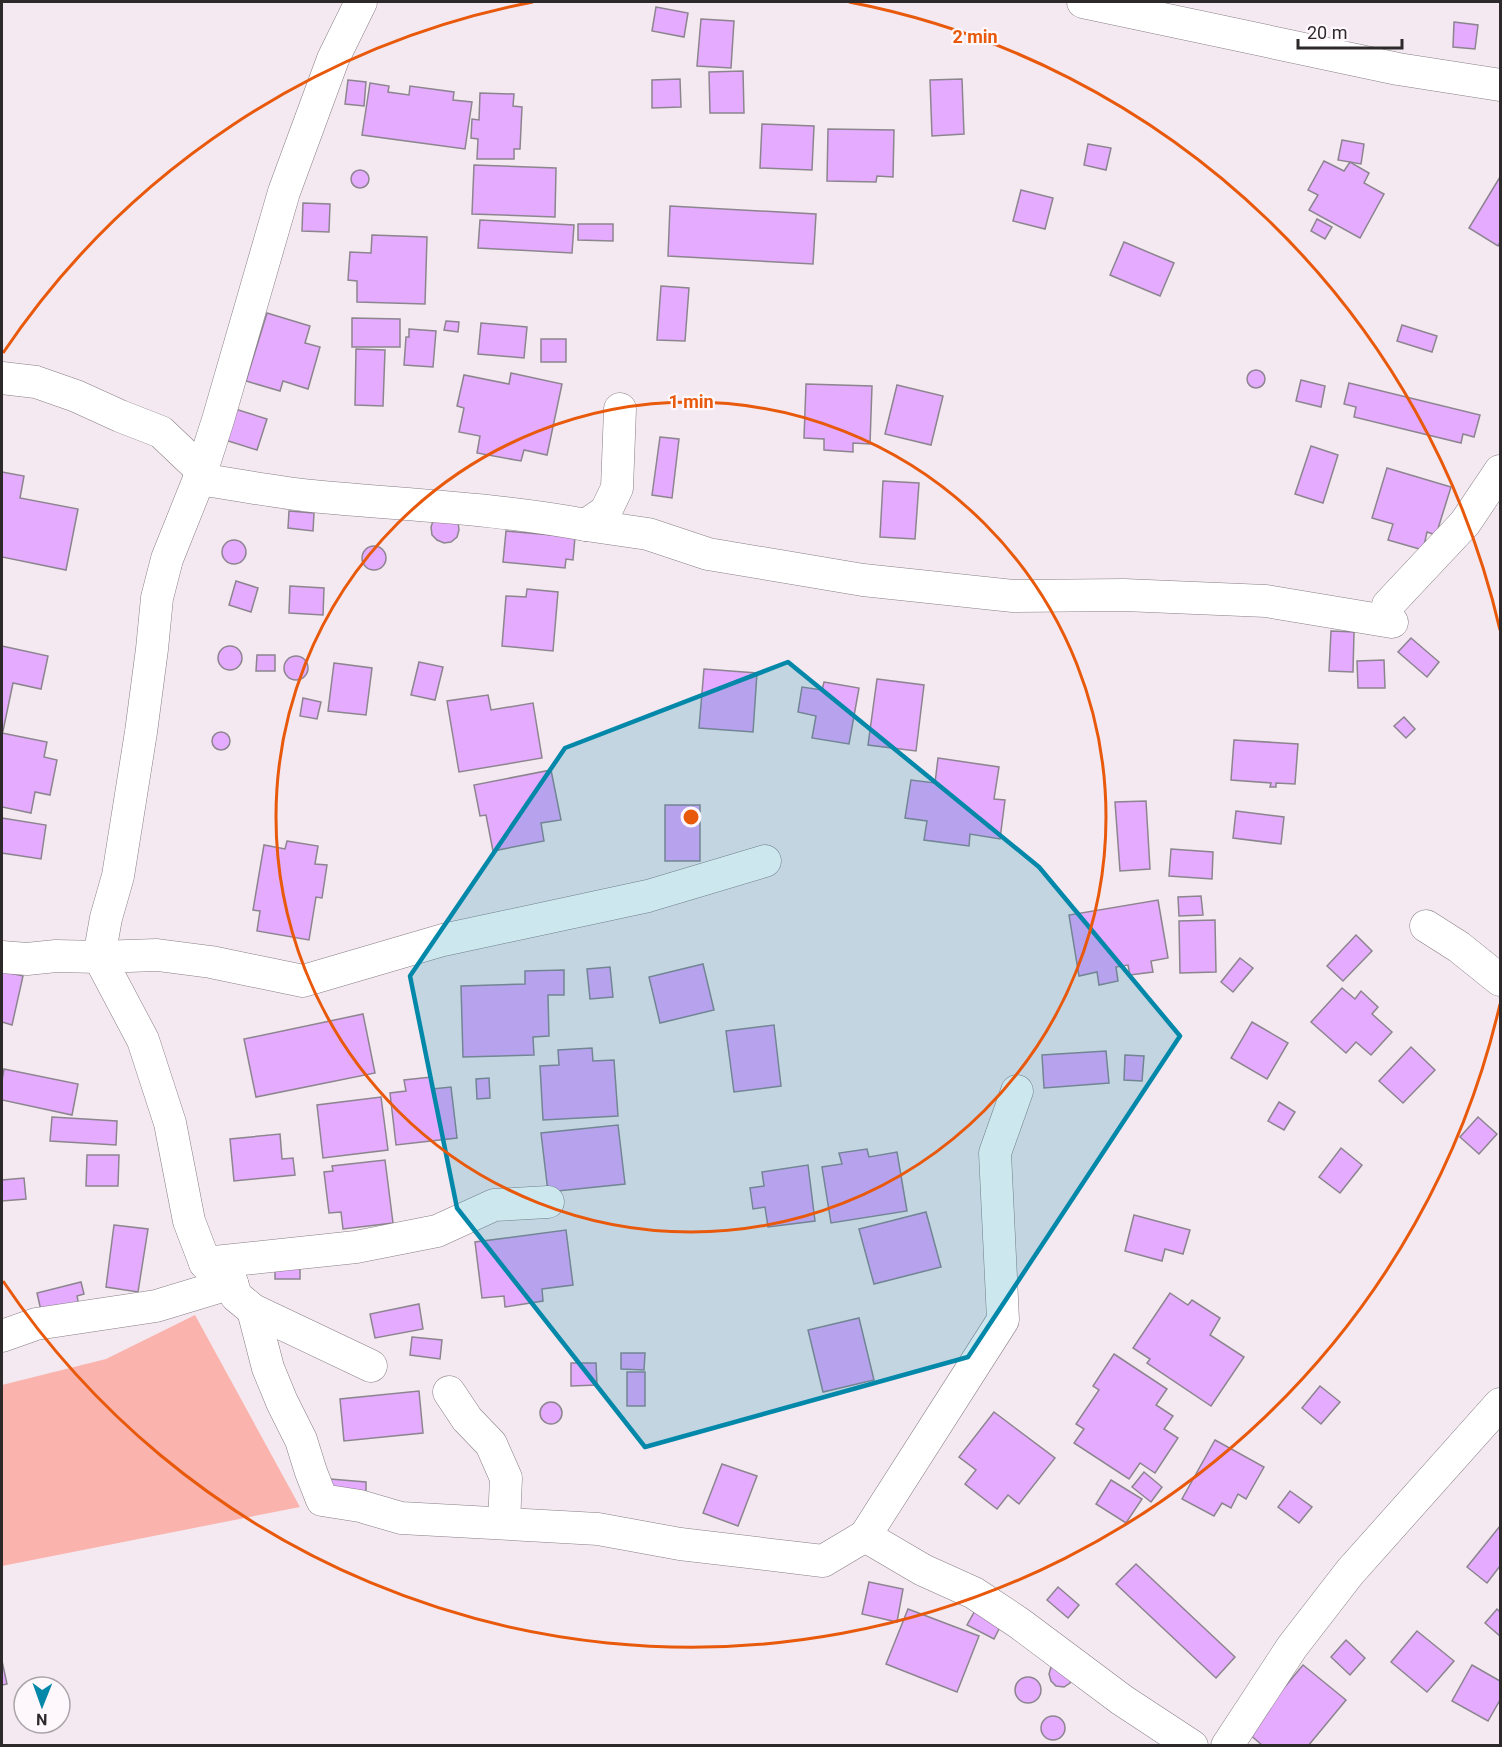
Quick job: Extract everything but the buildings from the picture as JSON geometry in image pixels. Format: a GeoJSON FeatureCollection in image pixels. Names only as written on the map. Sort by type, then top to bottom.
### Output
{"type":"FeatureCollection","features":[{"type":"Feature","properties":{"kind":"street"},"geometry":{"type":"LineString","coordinates":[[232,1283],[219,1278],[205,1263],[189,1221],[170,1123],[143,1040],[99,957],[106,918],[118,876],[153,649],[157,598],[167,559],[218,420],[284,192],[333,58],[361,2]]}},
{"type":"Feature","properties":{"kind":"street"},"geometry":{"type":"LineString","coordinates":[[1083,2],[1398,69],[1500,85]]}},
{"type":"Feature","properties":{"kind":"street"},"geometry":{"type":"LineString","coordinates":[[2,378],[36,382],[76,396],[161,432],[200,474],[309,495],[556,519],[648,534],[708,554],[863,580],[1014,596],[1124,595],[1266,601],[1390,613],[1465,523],[1500,471]]}},
{"type":"Feature","properties":{"kind":"street"},"geometry":{"type":"LineString","coordinates":[[586,525],[606,511],[617,488],[621,409]]}},
{"type":"Feature","properties":{"kind":"street"},"geometry":{"type":"LineString","coordinates":[[161,432],[218,420]]}},
{"type":"Feature","properties":{"kind":"street"},"geometry":{"type":"LineString","coordinates":[[2,957],[27,959],[56,956],[157,956],[211,962],[303,981],[443,940],[648,896],[765,861]]}},
{"type":"Feature","properties":{"kind":"street"},"geometry":{"type":"LineString","coordinates":[[1426,926],[1459,947],[1500,980]]}},
{"type":"Feature","properties":{"kind":"street"},"geometry":{"type":"LineString","coordinates":[[253,1310],[268,1368],[301,1440],[322,1500],[360,1506],[401,1518],[597,1529],[680,1544],[823,1561],[865,1536],[1003,1320],[995,1153],[1017,1091]]}},
{"type":"Feature","properties":{"kind":"street"},"geometry":{"type":"LineString","coordinates":[[205,1263],[356,1247],[437,1231],[494,1205],[548,1202]]}},
{"type":"Feature","properties":{"kind":"street"},"geometry":{"type":"LineString","coordinates":[[232,1283],[236,1296],[253,1310],[371,1366]]}},
{"type":"Feature","properties":{"kind":"street"},"geometry":{"type":"LineString","coordinates":[[2,1336],[36,1324],[156,1306],[232,1283]]}},
{"type":"Feature","properties":{"kind":"street"},"geometry":{"type":"LineString","coordinates":[[449,1392],[467,1419],[491,1443],[506,1478],[504,1523]]}},
{"type":"Feature","properties":{"kind":"street"},"geometry":{"type":"LineString","coordinates":[[1227,1746],[1292,1647],[1350,1572],[1500,1404]]}},
{"type":"Feature","properties":{"kind":"street"},"geometry":{"type":"LineString","coordinates":[[865,1536],[923,1570],[974,1593],[1019,1623],[1122,1700],[1192,1746]]}},
{"type":"Feature","properties":{"kind":"highlighted area"},"geometry":{"type":"Polygon","coordinates":[[[788,662],[1039,867],[1180,1036],[968,1357],[645,1447],[457,1208],[410,976],[565,748],[788,662]]]}},
{"type":"Feature","properties":{"kind":"shaded area"},"geometry":{"type":"Polygon","coordinates":[[[195,1315],[300,1507],[2,1566],[2,1385],[106,1359],[195,1315]]]}}]}
